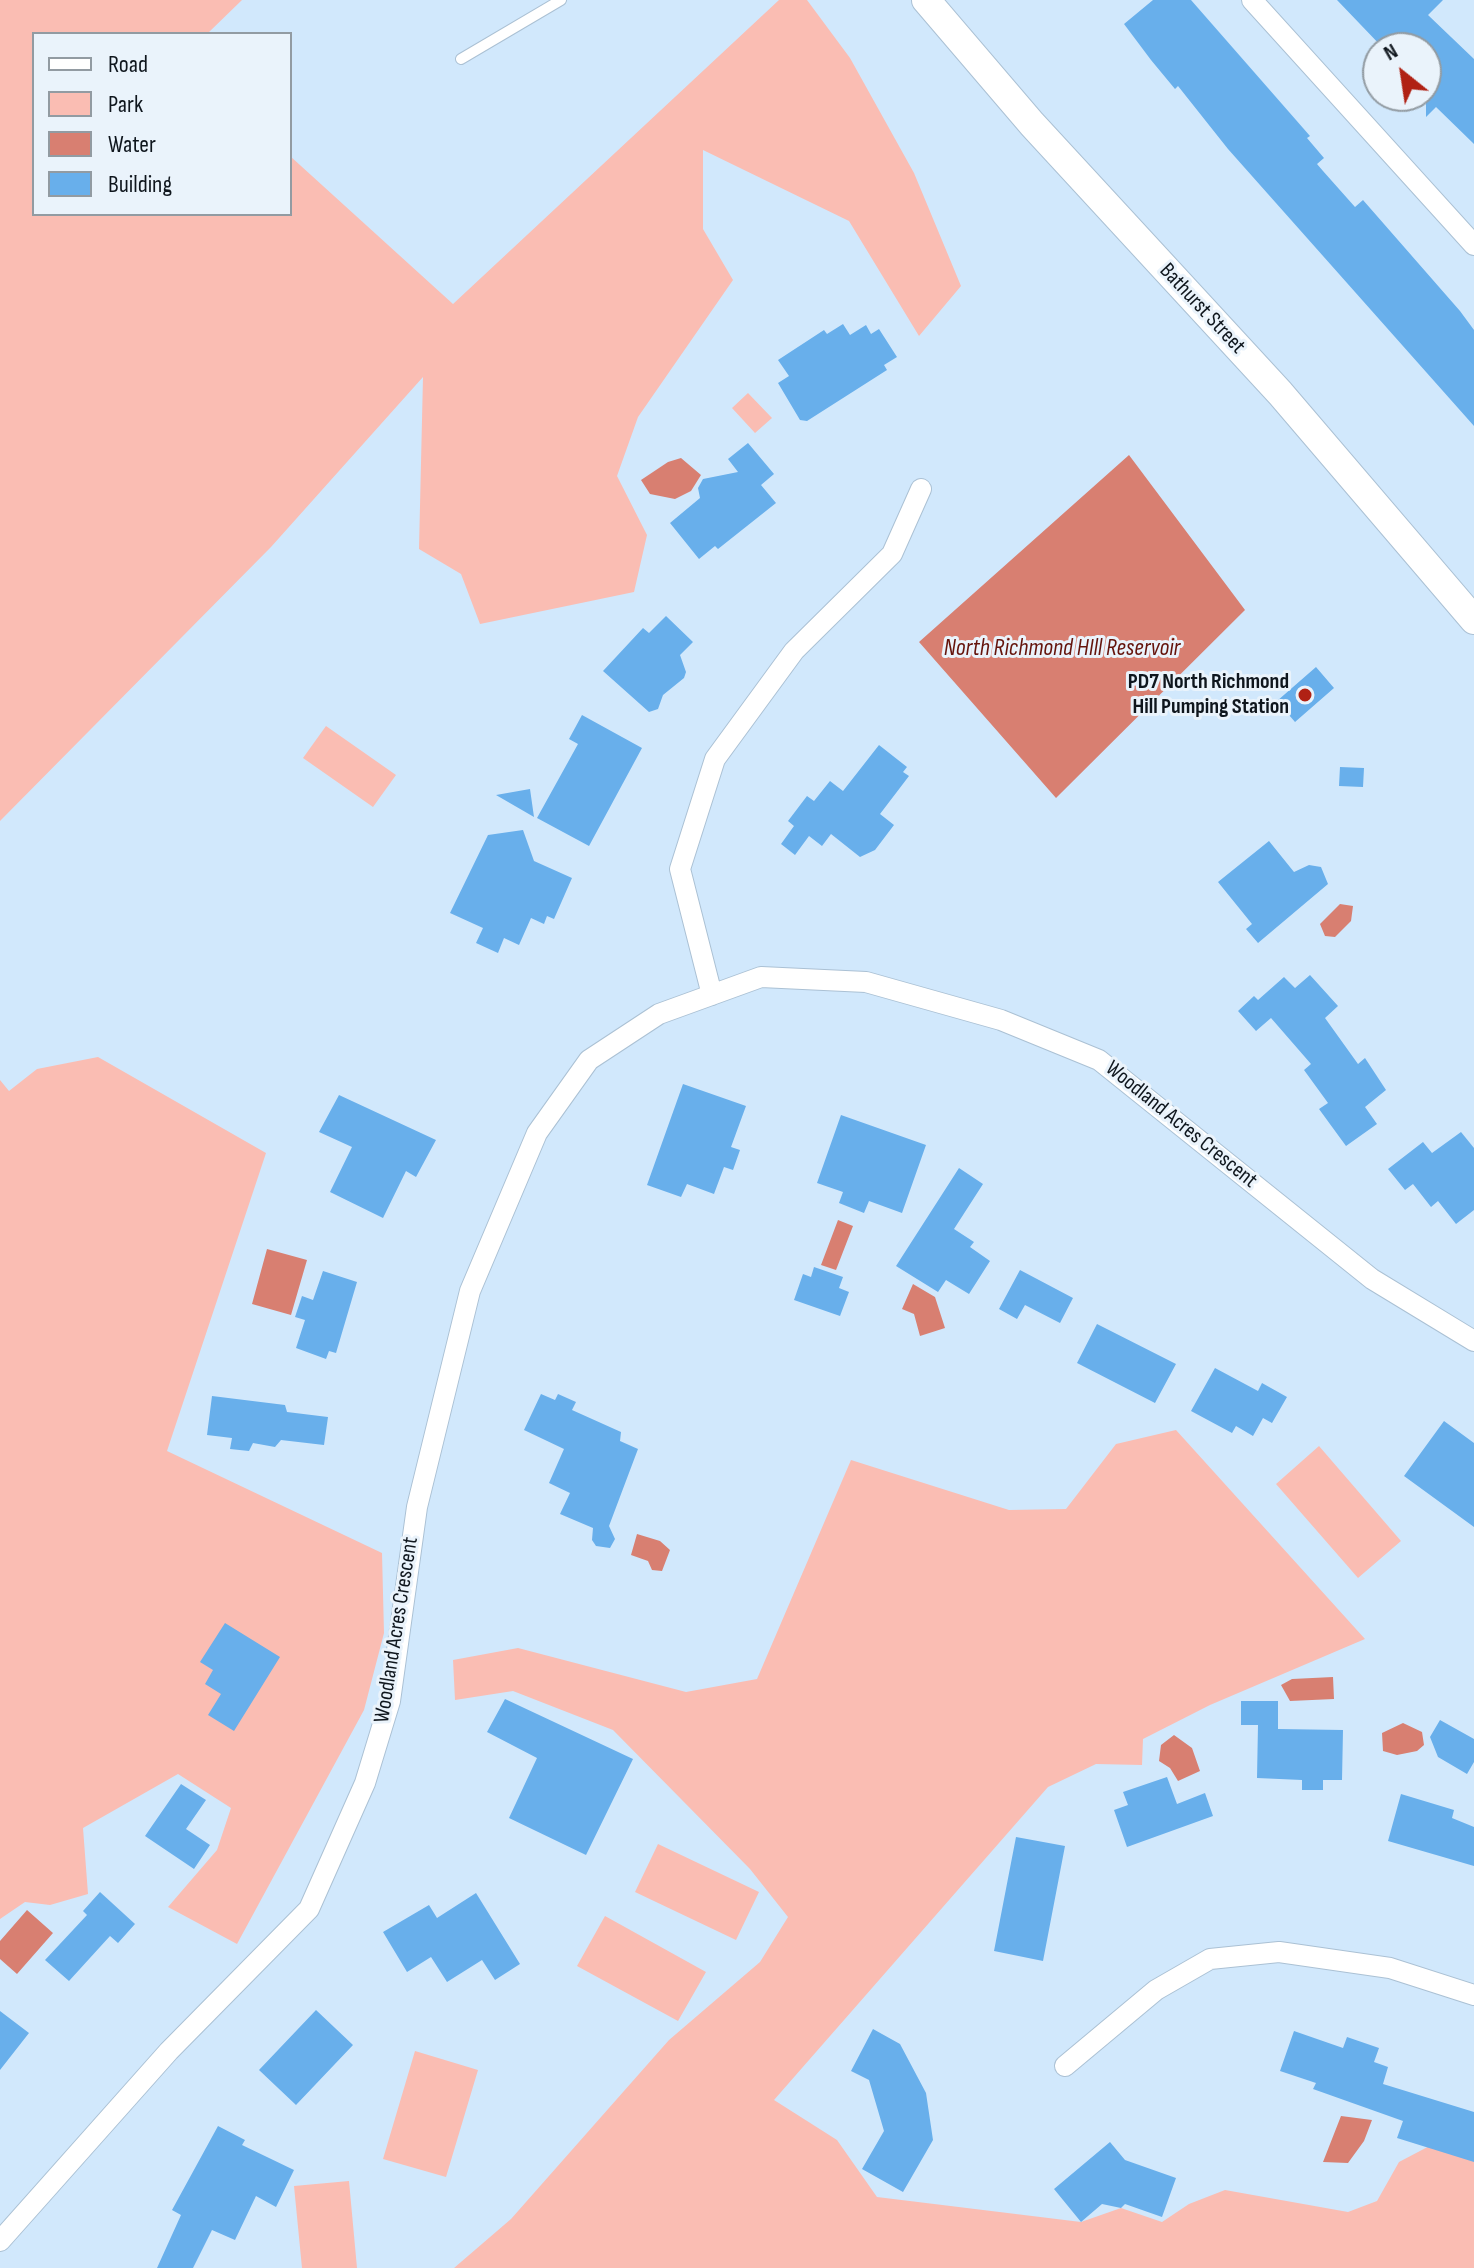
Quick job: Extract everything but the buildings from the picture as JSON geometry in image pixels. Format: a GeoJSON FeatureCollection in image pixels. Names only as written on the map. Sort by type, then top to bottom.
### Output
{"type":"FeatureCollection","features":[{"type":"Feature","properties":{"kind":"main road","name":"Bathurst Street"},"geometry":{"type":"LineString","coordinates":[[926,0],[1032,124],[1280,393],[1474,620]]}},
{"type":"Feature","properties":{"kind":"street"},"geometry":{"type":"LineString","coordinates":[[1252,0],[1474,245]]}},
{"type":"Feature","properties":{"kind":"street"},"geometry":{"type":"LineString","coordinates":[[712,995],[680,869],[715,759],[794,651],[892,554],[921,489]]}},
{"type":"Feature","properties":{"kind":"street","name":"Woodland Acres Crescent"},"geometry":{"type":"LineString","coordinates":[[0,2241],[169,2051],[309,1909],[365,1783],[390,1701],[417,1507],[470,1291],[537,1133],[589,1060],[659,1014],[761,977],[866,982],[1001,1020],[1099,1060],[1372,1279],[1474,1341]]}},
{"type":"Feature","properties":{"kind":"street"},"geometry":{"type":"LineString","coordinates":[[1065,2066],[1156,1990],[1210,1959],[1279,1952],[1390,1968],[1474,1995]]}},
{"type":"Feature","properties":{"kind":"lane"},"geometry":{"type":"LineString","coordinates":[[461,59],[561,0]]}},
{"type":"Feature","properties":{"kind":"green space"},"geometry":{"type":"Polygon","coordinates":[[[0,0],[242,0],[209,32],[32,32],[32,216],[292,216],[292,158],[453,304],[779,0],[807,0],[850,58],[914,173],[961,286],[919,336],[849,221],[703,150],[703,229],[733,280],[638,417],[617,476],[647,535],[634,592],[480,624],[461,574],[419,549],[423,377],[271,547],[0,821],[0,0]]]}},
{"type":"Feature","properties":{"kind":"green space"},"geometry":{"type":"Polygon","coordinates":[[[748,393],[772,418],[755,433],[732,408],[748,393]]]}},
{"type":"Feature","properties":{"kind":"green space"},"geometry":{"type":"Polygon","coordinates":[[[326,726],[396,775],[373,807],[303,758],[326,726]]]}},
{"type":"Feature","properties":{"kind":"green space"},"geometry":{"type":"Polygon","coordinates":[[[98,1057],[266,1153],[167,1451],[382,1553],[384,1633],[364,1710],[237,1944],[168,1907],[217,1850],[231,1808],[178,1774],[83,1828],[88,1894],[50,1905],[25,1902],[0,1919],[0,1080],[9,1091],[37,1069],[98,1057]]]}},
{"type":"Feature","properties":{"kind":"green space"},"geometry":{"type":"Polygon","coordinates":[[[1176,1430],[1365,1639],[1210,1705],[1143,1739],[1142,1765],[1096,1764],[1048,1787],[774,2100],[837,2140],[877,2197],[1081,2222],[1121,2208],[1162,2222],[1189,2204],[1225,2190],[1348,2212],[1377,2201],[1399,2162],[1439,2141],[1474,2133],[1474,2268],[454,2268],[511,2219],[669,2040],[760,1962],[788,1917],[750,1869],[613,1730],[513,1691],[455,1700],[453,1660],[518,1648],[686,1692],[757,1679],[851,1460],[1009,1510],[1066,1509],[1116,1444],[1176,1430]]]}},
{"type":"Feature","properties":{"kind":"green space"},"geometry":{"type":"Polygon","coordinates":[[[1319,1446],[1401,1541],[1358,1578],[1276,1484],[1319,1446]]]}},
{"type":"Feature","properties":{"kind":"green space"},"geometry":{"type":"Polygon","coordinates":[[[658,1844],[759,1892],[736,1940],[635,1892],[658,1844]]]}},
{"type":"Feature","properties":{"kind":"green space"},"geometry":{"type":"Polygon","coordinates":[[[605,1916],[706,1972],[678,2021],[577,1966],[605,1916]]]}},
{"type":"Feature","properties":{"kind":"green space"},"geometry":{"type":"Polygon","coordinates":[[[415,2051],[478,2070],[446,2177],[383,2159],[415,2051]]]}},
{"type":"Feature","properties":{"kind":"green space"},"geometry":{"type":"Polygon","coordinates":[[[349,2181],[357,2268],[302,2268],[294,2186],[349,2181]]]}},
{"type":"Feature","properties":{"kind":"water","name":"North Richmond HIll Reservoir"},"geometry":{"type":"Polygon","coordinates":[[[1129,455],[1245,610],[1056,798],[919,642],[1129,455]]]}},
{"type":"Feature","properties":{"kind":"water"},"geometry":{"type":"Polygon","coordinates":[[[681,458],[701,475],[691,491],[675,499],[650,494],[641,480],[668,462],[681,458]]]}},
{"type":"Feature","properties":{"kind":"water"},"geometry":{"type":"Polygon","coordinates":[[[1340,904],[1353,906],[1351,921],[1335,937],[1325,936],[1320,924],[1340,904]]]}},
{"type":"Feature","properties":{"kind":"water"},"geometry":{"type":"Polygon","coordinates":[[[838,1220],[853,1226],[836,1270],[821,1265],[838,1220]]]}},
{"type":"Feature","properties":{"kind":"water"},"geometry":{"type":"Polygon","coordinates":[[[267,1249],[307,1260],[291,1315],[252,1304],[267,1249]]]}},
{"type":"Feature","properties":{"kind":"water"},"geometry":{"type":"Polygon","coordinates":[[[913,1284],[935,1297],[945,1328],[920,1336],[914,1314],[902,1309],[913,1284]]]}},
{"type":"Feature","properties":{"kind":"water"},"geometry":{"type":"Polygon","coordinates":[[[637,1534],[660,1541],[670,1550],[662,1571],[652,1570],[648,1561],[631,1555],[637,1534]]]}},
{"type":"Feature","properties":{"kind":"water"},"geometry":{"type":"Polygon","coordinates":[[[1333,1677],[1334,1699],[1290,1701],[1281,1685],[1292,1679],[1333,1677]]]}},
{"type":"Feature","properties":{"kind":"water"},"geometry":{"type":"Polygon","coordinates":[[[1403,1723],[1422,1732],[1424,1745],[1417,1751],[1397,1755],[1383,1751],[1382,1733],[1403,1723]]]}},
{"type":"Feature","properties":{"kind":"water"},"geometry":{"type":"Polygon","coordinates":[[[1174,1735],[1192,1748],[1200,1771],[1178,1781],[1170,1768],[1159,1761],[1161,1745],[1174,1735]]]}},
{"type":"Feature","properties":{"kind":"water"},"geometry":{"type":"Polygon","coordinates":[[[27,1910],[53,1933],[17,1974],[0,1959],[0,1941],[27,1910]]]}},
{"type":"Feature","properties":{"kind":"water"},"geometry":{"type":"Polygon","coordinates":[[[1341,2116],[1372,2120],[1364,2141],[1348,2163],[1323,2162],[1341,2116]]]}},
{"type":"Feature","properties":{"kind":"place","name":"PD7 North Richmond Hill Pumping Station"},"geometry":{"type":"Point","coordinates":[1305,695]}}]}
